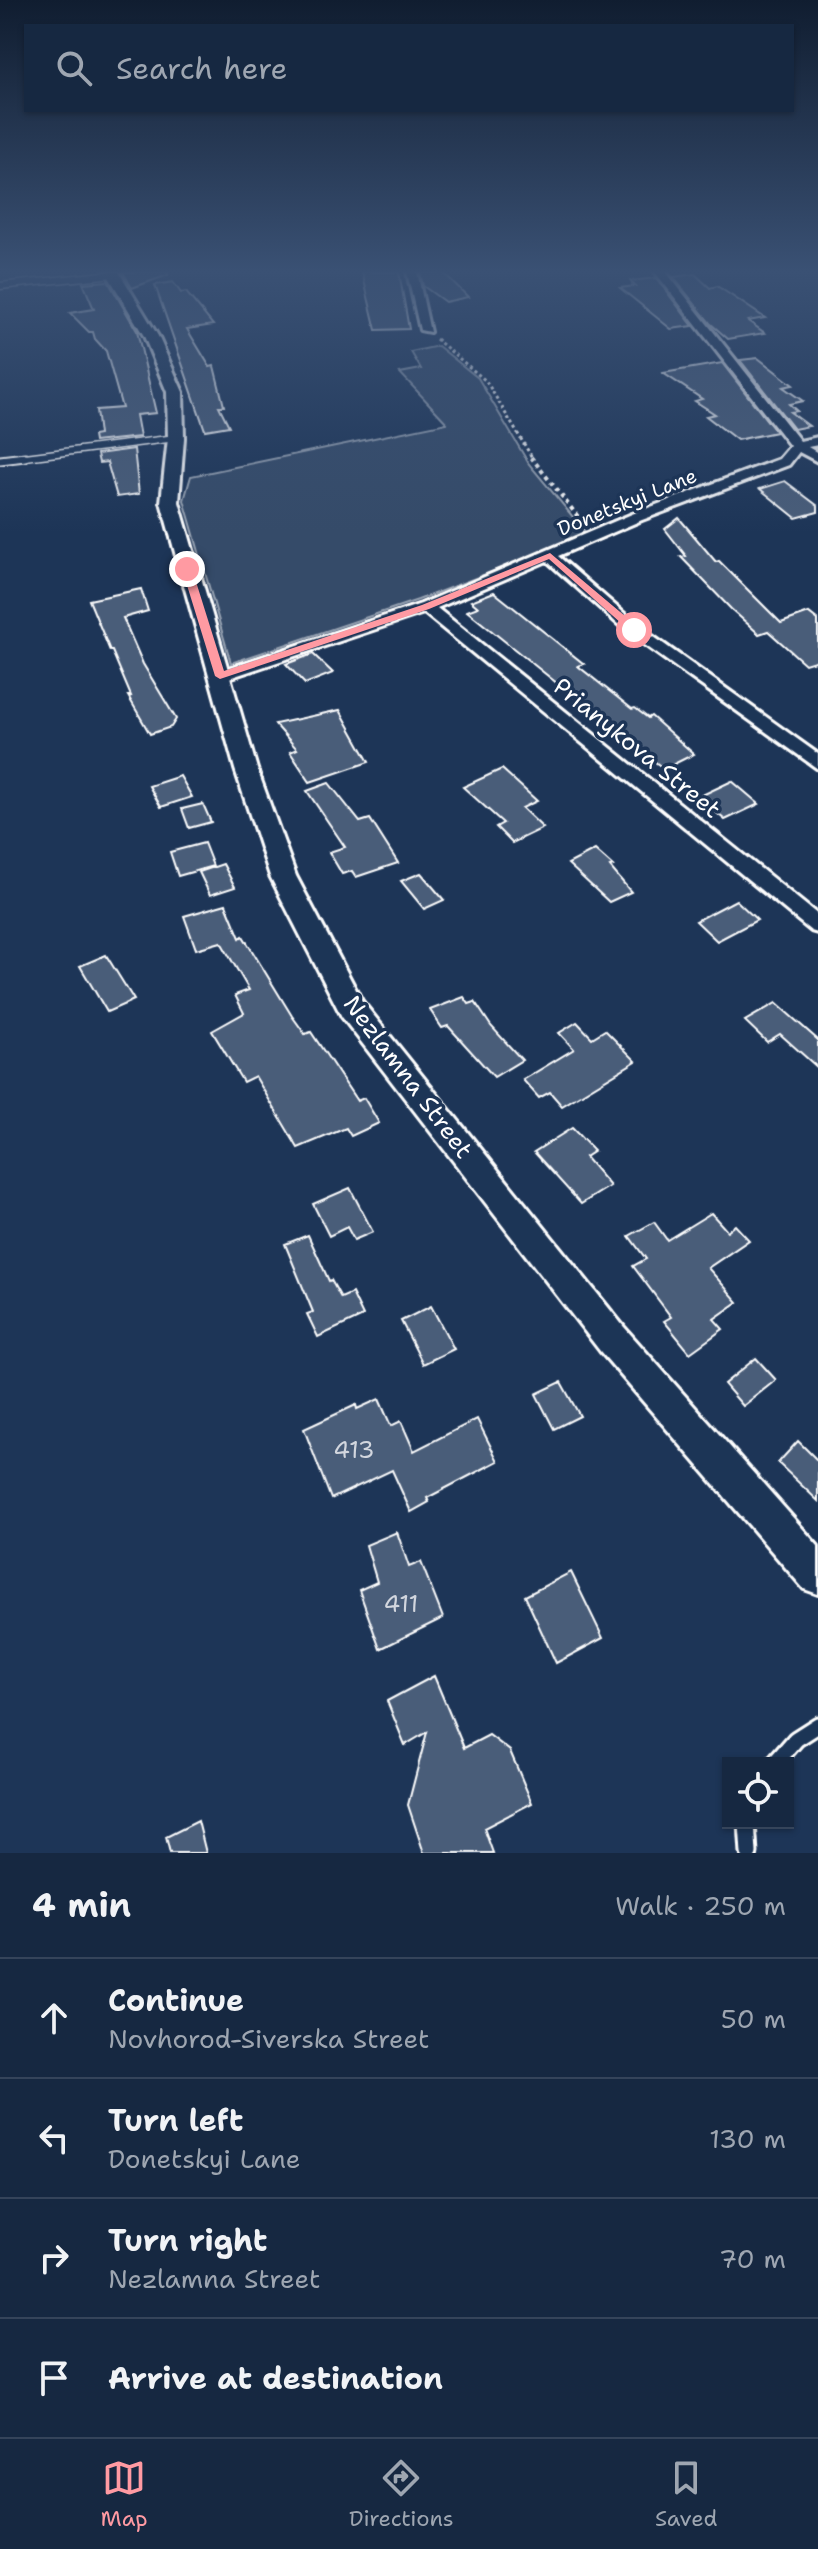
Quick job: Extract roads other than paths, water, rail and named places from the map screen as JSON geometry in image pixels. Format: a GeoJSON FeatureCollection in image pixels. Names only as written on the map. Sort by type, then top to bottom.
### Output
{"type":"FeatureCollection","features":[{"type":"Feature","properties":{"kind":"street","name":"Nezlamna Street"},"geometry":{"type":"LineString","coordinates":[[161,358],[175,392],[176,438],[170,502],[246,769],[283,876],[352,1009],[612,1339],[818,1575]]}},
{"type":"Feature","properties":{"kind":"street"},"geometry":{"type":"LineString","coordinates":[[728,358],[797,446],[818,458]]}},
{"type":"Feature","properties":{"kind":"street","name":"Donetskyi Lane"},"geometry":{"type":"LineString","coordinates":[[220,676],[426,607],[784,462],[792,456],[797,446],[818,441]]}},
{"type":"Feature","properties":{"kind":"street"},"geometry":{"type":"LineString","coordinates":[[550,556],[634,630],[818,763]]}},
{"type":"Feature","properties":{"kind":"street","name":"Prianykova Street"},"geometry":{"type":"LineString","coordinates":[[426,607],[818,926]]}},
{"type":"Feature","properties":{"kind":"lane"},"geometry":{"type":"LineString","coordinates":[[0,460],[176,438]]}},
{"type":"Feature","properties":{"kind":"lane"},"geometry":{"type":"LineString","coordinates":[[780,1757],[796,1739],[818,1725]]}},
{"type":"Feature","properties":{"kind":"lane"},"geometry":{"type":"LineString","coordinates":[[747,1829],[749,1853]]}}]}
